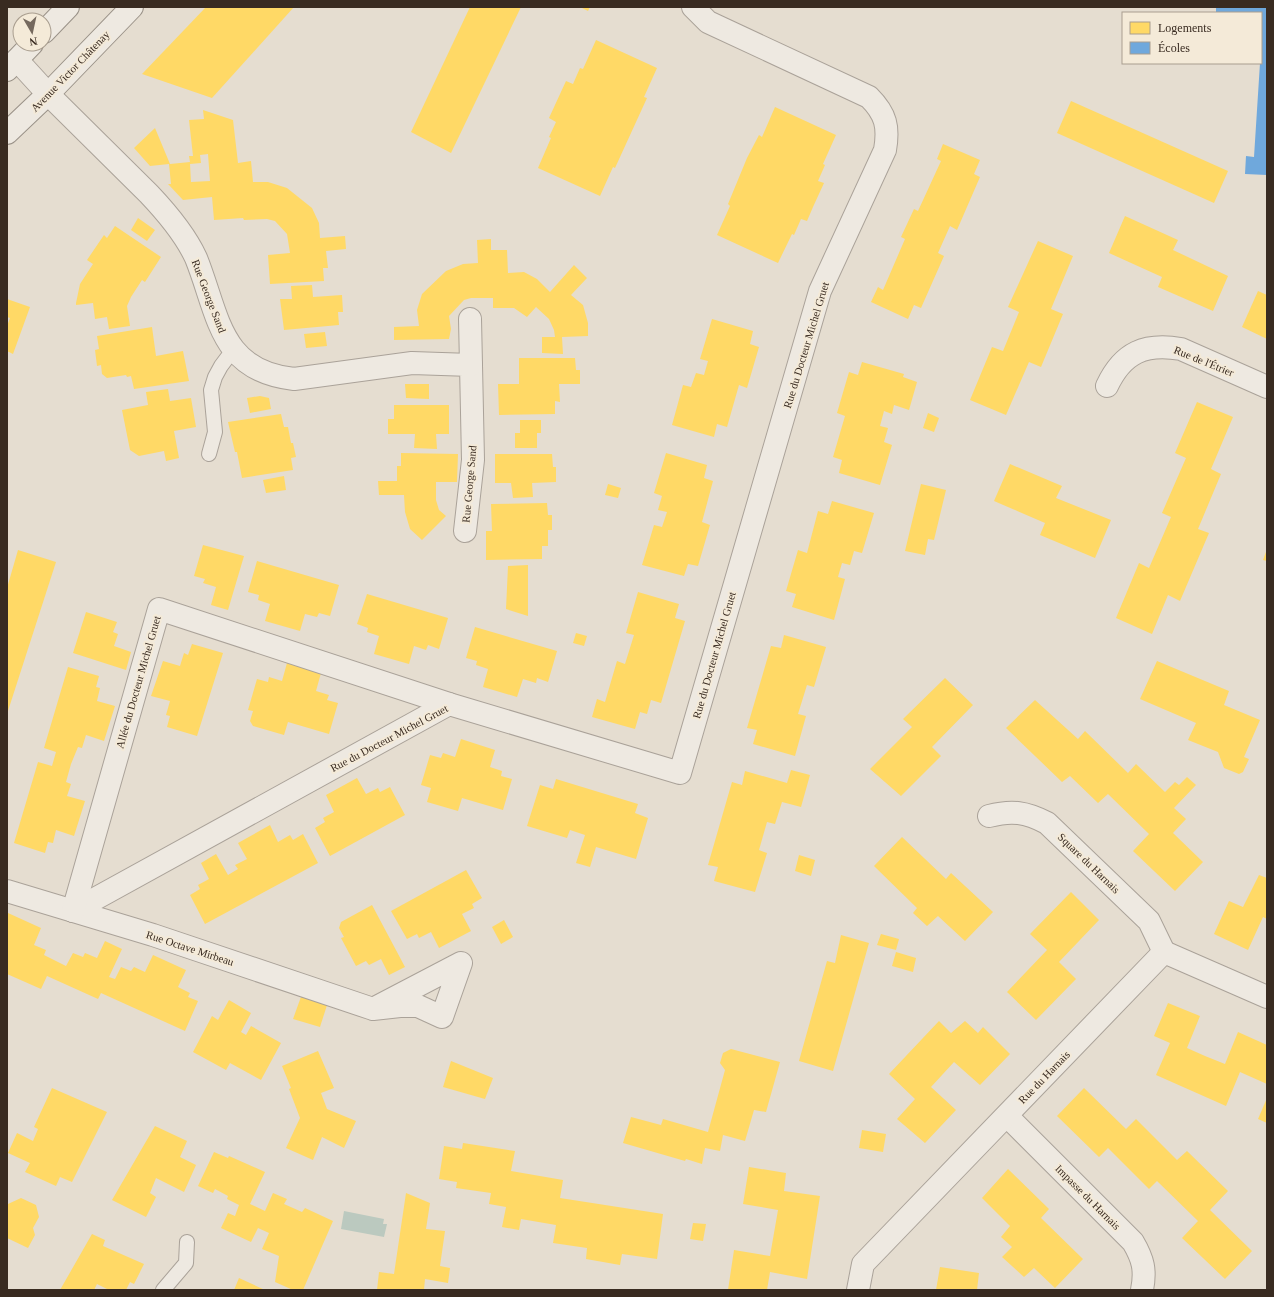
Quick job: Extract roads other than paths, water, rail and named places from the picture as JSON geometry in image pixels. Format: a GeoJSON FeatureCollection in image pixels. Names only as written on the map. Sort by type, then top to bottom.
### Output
{"type":"FeatureCollection","features":[{"type":"Feature","properties":{"kind":"street"},"geometry":{"type":"LineString","coordinates":[[52,24],[68,7]]}},
{"type":"Feature","properties":{"kind":"street","name":"Avenue Victor Châtenay"},"geometry":{"type":"LineString","coordinates":[[7,133],[48,94],[132,7]]}},
{"type":"Feature","properties":{"kind":"street","name":"Rue du Docteur Michel Gruet"},"geometry":{"type":"LineString","coordinates":[[73,911],[450,704],[680,773],[820,291],[885,150],[888,136],[886,122],[882,113],[869,97],[708,22],[693,7]]}},
{"type":"Feature","properties":{"kind":"street"},"geometry":{"type":"LineString","coordinates":[[12,65],[24,52]]}},
{"type":"Feature","properties":{"kind":"street","name":"Rue George Sand"},"geometry":{"type":"LineString","coordinates":[[12,65],[48,94],[164,209],[195,257],[223,334],[233,350],[246,363],[262,373],[278,378],[294,379],[412,363],[471,365]]}},
{"type":"Feature","properties":{"kind":"street","name":"Rue George Sand"},"geometry":{"type":"LineString","coordinates":[[465,530],[473,460],[470,319]]}},
{"type":"Feature","properties":{"kind":"street","name":"Rue de l'Étrier"},"geometry":{"type":"LineString","coordinates":[[1107,386],[1113,372],[1123,361],[1135,352],[1150,347],[1165,346],[1181,349],[1267,387]]}},
{"type":"Feature","properties":{"kind":"street","name":"Allée du Docteur Michel Gruet"},"geometry":{"type":"LineString","coordinates":[[73,911],[159,609],[450,704]]}},
{"type":"Feature","properties":{"kind":"street","name":"Square du Harnais"},"geometry":{"type":"LineString","coordinates":[[989,816],[1002,812],[1016,812],[1032,816],[1047,823],[1149,921],[1164,952]]}},
{"type":"Feature","properties":{"kind":"street","name":"Rue Octave Mirbeau"},"geometry":{"type":"LineString","coordinates":[[7,891],[153,936],[372,1009]]}},
{"type":"Feature","properties":{"kind":"street"},"geometry":{"type":"LineString","coordinates":[[1164,952],[1267,997]]}},
{"type":"Feature","properties":{"kind":"street","name":"Rue du Harnais"},"geometry":{"type":"LineString","coordinates":[[858,1290],[863,1264],[1164,952]]}},
{"type":"Feature","properties":{"kind":"street","name":"Impasse du Harnais"},"geometry":{"type":"LineString","coordinates":[[1007,1116],[1133,1242],[1144,1267],[1142,1290]]}},
{"type":"Feature","properties":{"kind":"lane"},"geometry":{"type":"LineString","coordinates":[[209,454],[215,432],[211,390],[215,377],[221,366],[233,350]]}},
{"type":"Feature","properties":{"kind":"lane"},"geometry":{"type":"LineString","coordinates":[[163,1290],[186,1263],[187,1242]]}}]}
